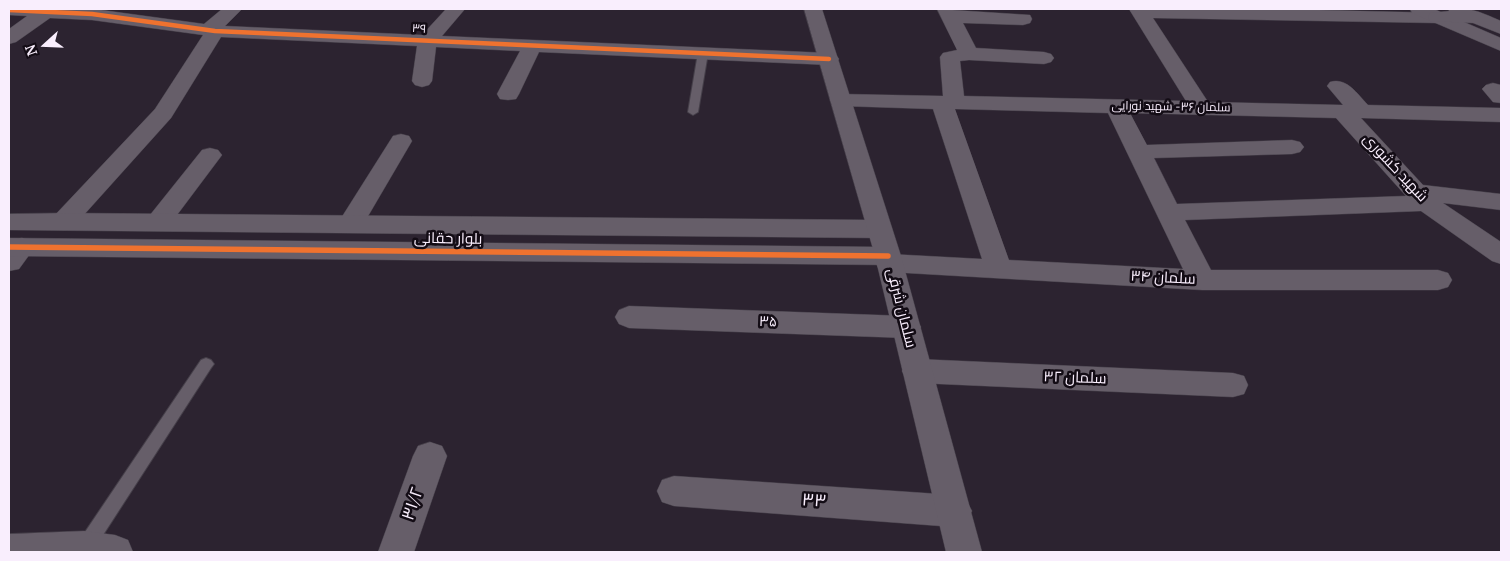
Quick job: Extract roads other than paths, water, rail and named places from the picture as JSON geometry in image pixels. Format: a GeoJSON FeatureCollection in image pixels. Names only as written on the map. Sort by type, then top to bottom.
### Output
{"type":"FeatureCollection","features":[{"type":"Feature","properties":{"kind":"street"},"geometry":{"type":"LineString","coordinates":[[156,23],[173,9]]}},
{"type":"Feature","properties":{"kind":"street"},"geometry":{"type":"LineString","coordinates":[[20,251],[64,220],[163,113],[211,31],[232,9]]}},
{"type":"Feature","properties":{"kind":"street"},"geometry":{"type":"LineString","coordinates":[[422,81],[427,41],[456,9]]}},
{"type":"Feature","properties":{"kind":"street","name":"سلمان شرقی"},"geometry":{"type":"LineString","coordinates":[[813,9],[889,260],[964,552]]}},
{"type":"Feature","properties":{"kind":"street"},"geometry":{"type":"LineString","coordinates":[[1419,9],[1501,45]]}},
{"type":"Feature","properties":{"kind":"street"},"geometry":{"type":"LineString","coordinates":[[1457,9],[1501,28]]}},
{"type":"Feature","properties":{"kind":"street","name":"۳۹"},"geometry":{"type":"LineString","coordinates":[[9,10],[92,14],[211,31],[829,59]]}},
{"type":"Feature","properties":{"kind":"street"},"geometry":{"type":"LineString","coordinates":[[1139,10],[1477,17]]}},
{"type":"Feature","properties":{"kind":"street"},"geometry":{"type":"LineString","coordinates":[[1139,10],[1201,108]]}},
{"type":"Feature","properties":{"kind":"street"},"geometry":{"type":"LineString","coordinates":[[9,38],[46,12]]}},
{"type":"Feature","properties":{"kind":"street"},"geometry":{"type":"LineString","coordinates":[[1280,12],[1299,34]]}},
{"type":"Feature","properties":{"kind":"street"},"geometry":{"type":"LineString","coordinates":[[948,13],[1023,19]]}},
{"type":"Feature","properties":{"kind":"street"},"geometry":{"type":"LineString","coordinates":[[948,13],[969,54]]}},
{"type":"Feature","properties":{"kind":"street"},"geometry":{"type":"LineString","coordinates":[[1351,15],[1371,34]]}},
{"type":"Feature","properties":{"kind":"street"},"geometry":{"type":"LineString","coordinates":[[508,94],[532,46]]}},
{"type":"Feature","properties":{"kind":"street"},"geometry":{"type":"LineString","coordinates":[[999,269],[948,102],[950,57],[969,54],[1044,58]]}},
{"type":"Feature","properties":{"kind":"street","name":"شهید کشوری"},"geometry":{"type":"LineString","coordinates":[[1338,86],[1352,112],[1421,198],[1501,255]]}},
{"type":"Feature","properties":{"kind":"street","name":"سلمان ۳۶- شهید نورایی"},"geometry":{"type":"LineString","coordinates":[[841,100],[1501,115]]}},
{"type":"Feature","properties":{"kind":"street"},"geometry":{"type":"LineString","coordinates":[[1116,106],[1202,280]]}},
{"type":"Feature","properties":{"kind":"street"},"geometry":{"type":"LineString","coordinates":[[351,223],[401,141]]}},
{"type":"Feature","properties":{"kind":"street"},"geometry":{"type":"LineString","coordinates":[[1138,152],[1292,147]]}},
{"type":"Feature","properties":{"kind":"street"},"geometry":{"type":"LineString","coordinates":[[159,221],[210,155]]}},
{"type":"Feature","properties":{"kind":"street"},"geometry":{"type":"LineString","coordinates":[[1169,212],[1421,198],[1501,202]]}},
{"type":"Feature","properties":{"kind":"street","name":"بلوار حقانی"},"geometry":{"type":"LineString","coordinates":[[9,222],[64,220],[879,229]]}},
{"type":"Feature","properties":{"kind":"street","name":"بلوار حقانی"},"geometry":{"type":"LineString","coordinates":[[20,251],[889,260]]}},
{"type":"Feature","properties":{"kind":"street","name":"سلمان ۳۴"},"geometry":{"type":"LineString","coordinates":[[889,260],[999,269],[1202,280],[1438,280]]}},
{"type":"Feature","properties":{"kind":"street","name":"۳۵"},"geometry":{"type":"LineString","coordinates":[[629,317],[906,327]]}},
{"type":"Feature","properties":{"kind":"street","name":"سلمان ۳۲"},"geometry":{"type":"LineString","coordinates":[[917,372],[1233,385]]}},
{"type":"Feature","properties":{"kind":"street","name":"۳۱/۲"},"geometry":{"type":"LineString","coordinates":[[396,552],[430,456]]}},
{"type":"Feature","properties":{"kind":"street","name":"۳۳"},"geometry":{"type":"LineString","coordinates":[[674,491],[954,511]]}},
{"type":"Feature","properties":{"kind":"street"},"geometry":{"type":"LineString","coordinates":[[9,551],[100,550]]}},
{"type":"Feature","properties":{"kind":"lane"},"geometry":{"type":"LineString","coordinates":[[693,112],[703,53]]}},
{"type":"Feature","properties":{"kind":"lane"},"geometry":{"type":"LineString","coordinates":[[100,550],[206,364]]}}]}
